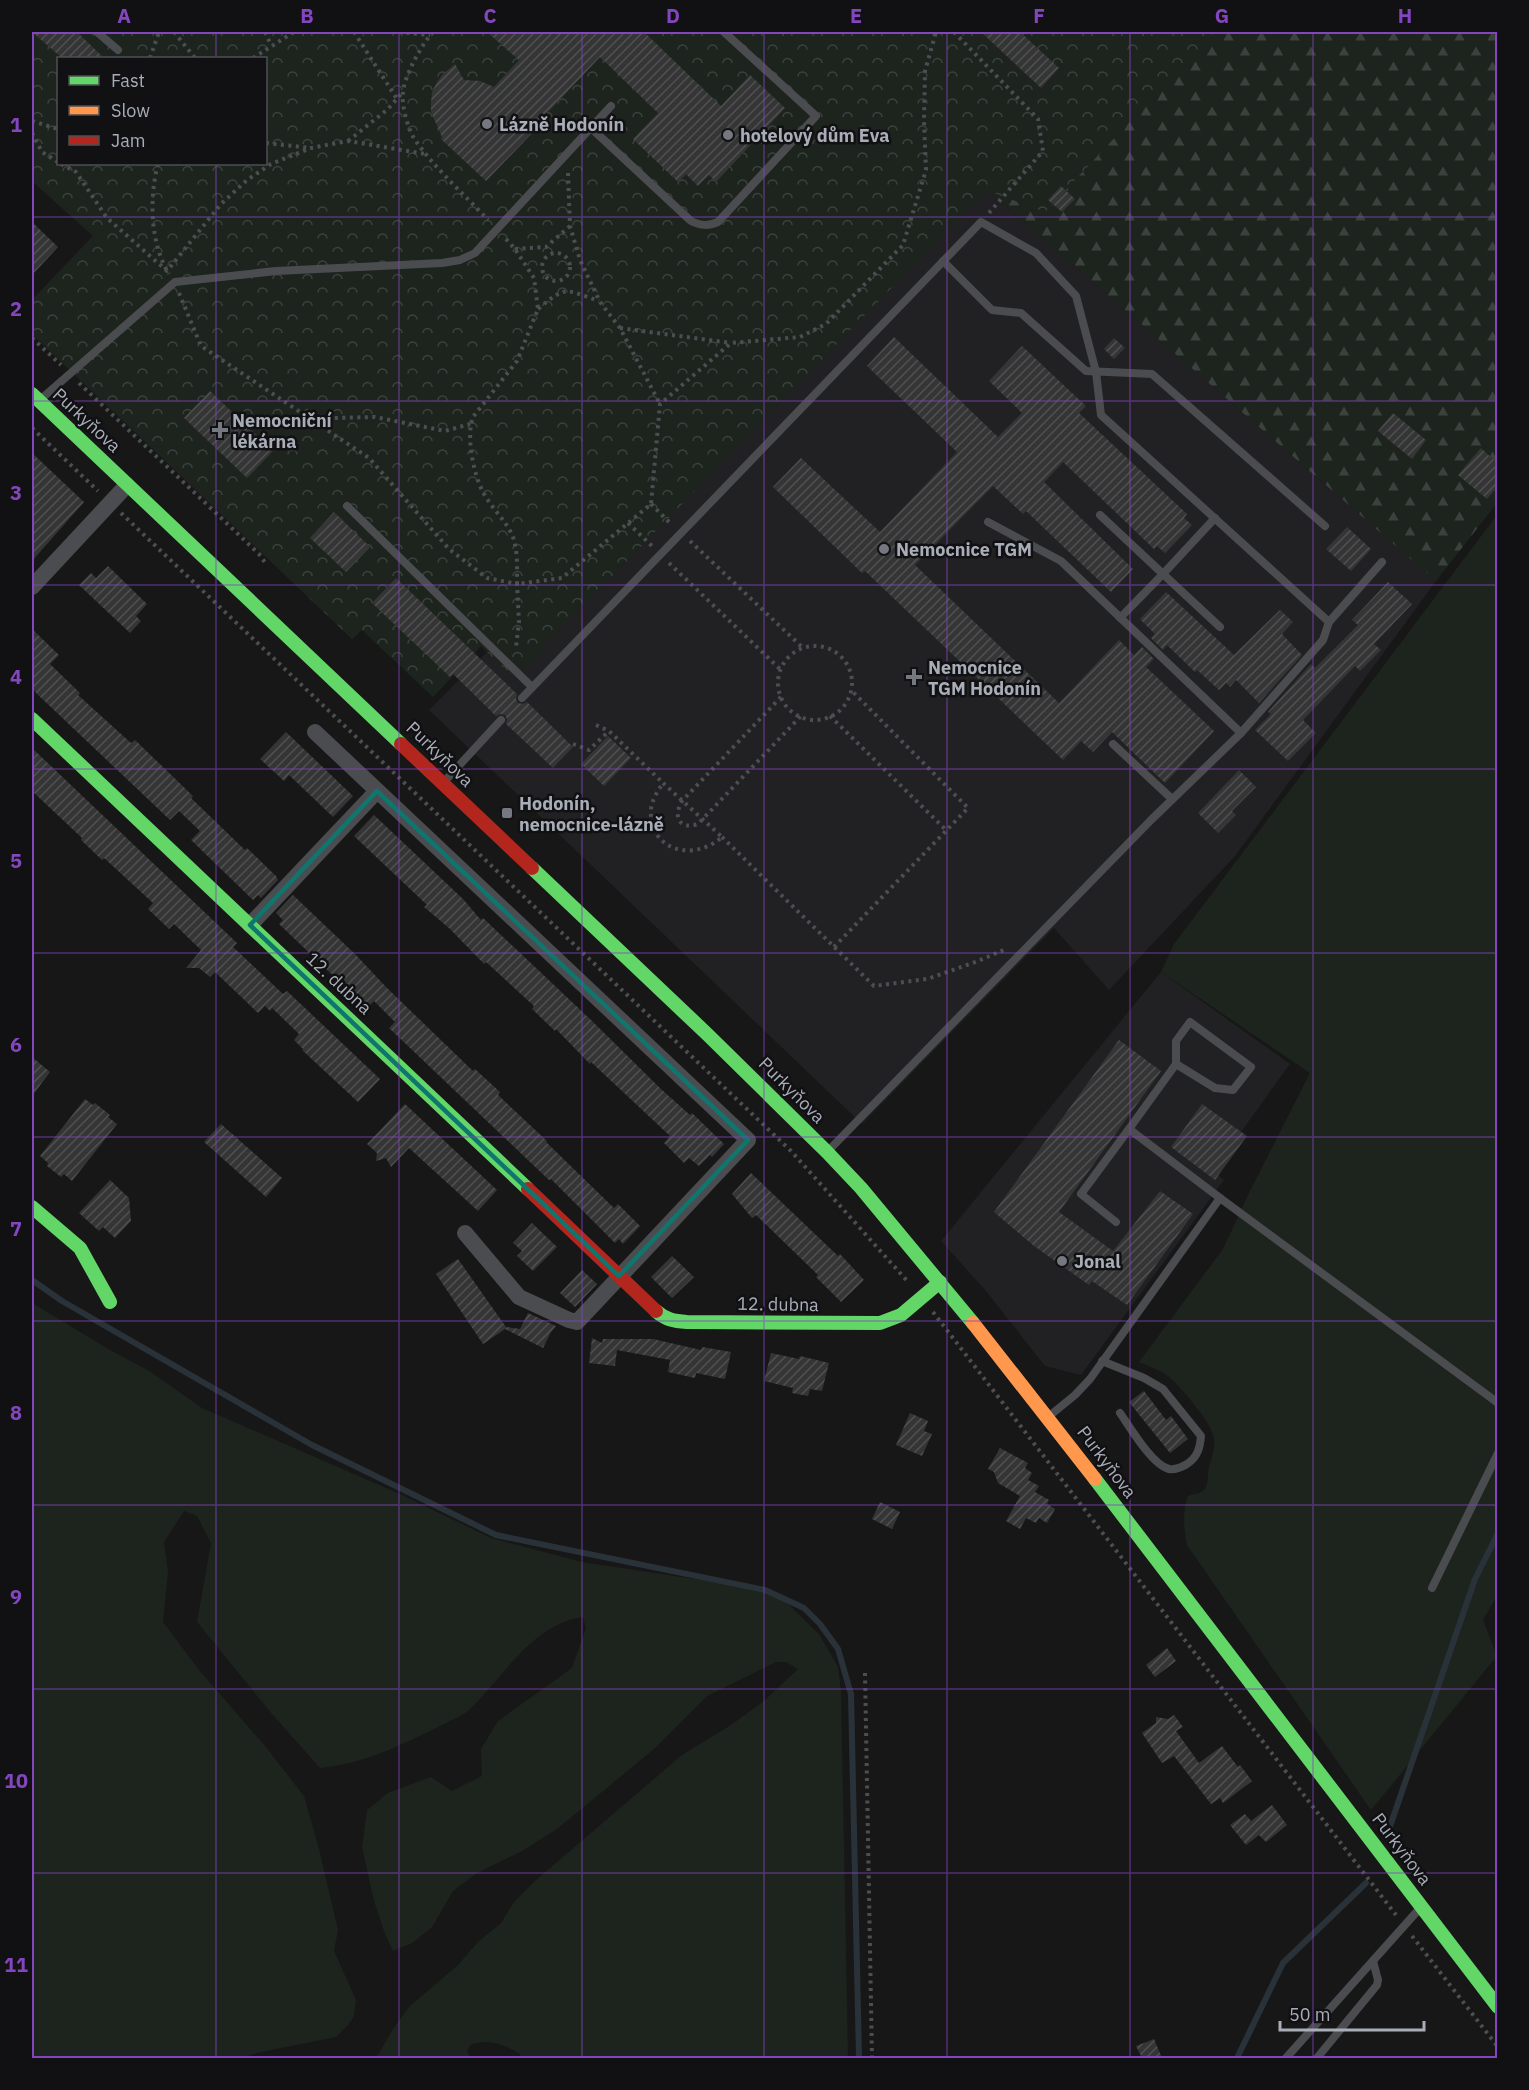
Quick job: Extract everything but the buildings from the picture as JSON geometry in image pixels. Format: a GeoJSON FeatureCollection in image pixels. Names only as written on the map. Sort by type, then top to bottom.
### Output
{"type":"FeatureCollection","features":[{"type":"Feature","properties":{"kind":"street","name":"Purkyňova"},"geometry":{"type":"LineString","coordinates":[[35,398],[699,1026],[827,1152],[940,1282],[1048,1417],[1497,2007]]}},
{"type":"Feature","properties":{"kind":"street"},"geometry":{"type":"LineString","coordinates":[[32,587],[127,485]]}},
{"type":"Feature","properties":{"kind":"street","name":"12. dubna"},"geometry":{"type":"LineString","coordinates":[[32,719],[663,1317],[672,1321],[687,1322],[880,1323],[901,1315],[940,1282]]}},
{"type":"Feature","properties":{"kind":"street"},"geometry":{"type":"LineString","coordinates":[[315,732],[748,1140],[577,1322],[519,1297],[465,1233]]}},
{"type":"Feature","properties":{"kind":"street"},"geometry":{"type":"LineString","coordinates":[[250,925],[377,791]]}},
{"type":"Feature","properties":{"kind":"street"},"geometry":{"type":"LineString","coordinates":[[32,1207],[80,1248],[110,1302]]}},
{"type":"Feature","properties":{"kind":"lane"},"geometry":{"type":"LineString","coordinates":[[97,32],[118,50]]}},
{"type":"Feature","properties":{"kind":"lane"},"geometry":{"type":"LineString","coordinates":[[591,128],[691,220],[700,225],[718,222],[816,116],[724,32]]}},
{"type":"Feature","properties":{"kind":"lane"},"geometry":{"type":"LineString","coordinates":[[35,398],[70,374],[175,282],[276,271],[460,260],[476,253],[611,106]]}},
{"type":"Feature","properties":{"kind":"lane"},"geometry":{"type":"LineString","coordinates":[[522,698],[981,222],[1036,253],[1076,296],[1096,372],[1101,415],[1329,622]]}},
{"type":"Feature","properties":{"kind":"lane"},"geometry":{"type":"LineString","coordinates":[[943,261],[992,310],[1021,314],[1086,371],[1152,374],[1325,526]]}},
{"type":"Feature","properties":{"kind":"lane"},"geometry":{"type":"LineString","coordinates":[[346,506],[532,687]]}},
{"type":"Feature","properties":{"kind":"lane"},"geometry":{"type":"LineString","coordinates":[[1100,515],[1220,627]]}},
{"type":"Feature","properties":{"kind":"lane"},"geometry":{"type":"LineString","coordinates":[[1120,618],[1215,518]]}},
{"type":"Feature","properties":{"kind":"lane"},"geometry":{"type":"LineString","coordinates":[[988,522],[1061,561],[1240,733]]}},
{"type":"Feature","properties":{"kind":"lane"},"geometry":{"type":"LineString","coordinates":[[827,1152],[1172,799],[1240,733],[1323,640],[1329,622],[1382,562]]}},
{"type":"Feature","properties":{"kind":"lane"},"geometry":{"type":"LineString","coordinates":[[442,784],[501,720]]}},
{"type":"Feature","properties":{"kind":"lane"},"geometry":{"type":"LineString","coordinates":[[1113,744],[1172,799]]}},
{"type":"Feature","properties":{"kind":"lane"},"geometry":{"type":"LineString","coordinates":[[1116,1222],[1081,1194],[1130,1130],[1176,1064],[1176,1041],[1190,1022],[1251,1067],[1233,1090],[1215,1088],[1176,1064]]}},
{"type":"Feature","properties":{"kind":"lane"},"geometry":{"type":"LineString","coordinates":[[1130,1130],[1497,1403]]}},
{"type":"Feature","properties":{"kind":"lane"},"geometry":{"type":"LineString","coordinates":[[1048,1417],[1075,1395],[1102,1361],[1220,1198]]}},
{"type":"Feature","properties":{"kind":"lane"},"geometry":{"type":"LineString","coordinates":[[1102,1361],[1144,1378],[1163,1389],[1201,1436],[1199,1450],[1190,1462],[1178,1468],[1169,1469],[1156,1462],[1119,1413]]}},
{"type":"Feature","properties":{"kind":"lane"},"geometry":{"type":"LineString","coordinates":[[1432,1588],[1497,1453]]}},
{"type":"Feature","properties":{"kind":"lane","name":"Purkyňova"},"geometry":{"type":"LineString","coordinates":[[1286,2058],[1421,1907]]}},
{"type":"Feature","properties":{"kind":"lane"},"geometry":{"type":"LineString","coordinates":[[1317,2058],[1377,1985],[1378,1980],[1373,1961]]}},
{"type":"Feature","properties":{"kind":"path"},"geometry":{"type":"LineString","coordinates":[[150,57],[159,32]]}},
{"type":"Feature","properties":{"kind":"path"},"geometry":{"type":"LineString","coordinates":[[174,32],[194,57]]}},
{"type":"Feature","properties":{"kind":"path"},"geometry":{"type":"LineString","coordinates":[[265,32],[271,45]]}},
{"type":"Feature","properties":{"kind":"path"},"geometry":{"type":"LineString","coordinates":[[254,57],[294,32]]}},
{"type":"Feature","properties":{"kind":"path"},"geometry":{"type":"LineString","coordinates":[[354,32],[397,99]]}},
{"type":"Feature","properties":{"kind":"path"},"geometry":{"type":"LineString","coordinates":[[399,32],[432,33]]}},
{"type":"Feature","properties":{"kind":"path"},"geometry":{"type":"LineString","coordinates":[[621,328],[731,343],[800,337],[826,324],[903,244],[926,170],[925,71],[936,32]]}},
{"type":"Feature","properties":{"kind":"path"},"geometry":{"type":"LineString","coordinates":[[954,32],[1038,119],[1043,151],[981,222]]}},
{"type":"Feature","properties":{"kind":"path"},"geometry":{"type":"LineString","coordinates":[[348,141],[388,109],[402,93],[413,63],[432,33]]}},
{"type":"Feature","properties":{"kind":"path"},"geometry":{"type":"LineString","coordinates":[[402,93],[406,119],[412,136],[515,249],[534,278],[538,309],[517,361],[470,424],[472,461],[482,490],[513,537],[517,564],[519,622],[516,647]]}},
{"type":"Feature","properties":{"kind":"path"},"geometry":{"type":"LineString","coordinates":[[32,121],[57,129]]}},
{"type":"Feature","properties":{"kind":"path"},"geometry":{"type":"LineString","coordinates":[[32,133],[42,152],[57,161]]}},
{"type":"Feature","properties":{"kind":"path"},"geometry":{"type":"LineString","coordinates":[[167,271],[221,204],[247,180],[271,164],[311,148],[348,141],[426,154]]}},
{"type":"Feature","properties":{"kind":"path"},"geometry":{"type":"LineString","coordinates":[[267,142],[311,148]]}},
{"type":"Feature","properties":{"kind":"path"},"geometry":{"type":"LineString","coordinates":[[64,165],[76,172],[107,218],[167,271],[175,282],[201,346],[369,458],[449,549],[487,578],[517,584],[562,578],[651,504],[660,404],[621,328],[600,302],[580,260],[570,226],[567,154]]}},
{"type":"Feature","properties":{"kind":"path"},"geometry":{"type":"LineString","coordinates":[[158,165],[154,178],[153,220],[157,247],[167,271]]}},
{"type":"Feature","properties":{"kind":"path"},"geometry":{"type":"LineString","coordinates":[[515,249],[546,247],[570,226]]}},
{"type":"Feature","properties":{"kind":"path"},"geometry":{"type":"LineString","coordinates":[[546,247],[550,254]]}},
{"type":"Feature","properties":{"kind":"path"},"geometry":{"type":"LineString","coordinates":[[550,254],[564,255],[570,263],[569,272],[559,281],[550,280],[543,273],[544,261],[550,254]]}},
{"type":"Feature","properties":{"kind":"path"},"geometry":{"type":"LineString","coordinates":[[570,263],[580,260]]}},
{"type":"Feature","properties":{"kind":"path"},"geometry":{"type":"LineString","coordinates":[[534,278],[543,273]]}},
{"type":"Feature","properties":{"kind":"path"},"geometry":{"type":"LineString","coordinates":[[559,281],[563,291]]}},
{"type":"Feature","properties":{"kind":"path"},"geometry":{"type":"LineString","coordinates":[[538,309],[563,291],[570,291],[600,302]]}},
{"type":"Feature","properties":{"kind":"path"},"geometry":{"type":"LineString","coordinates":[[32,338],[259,554],[266,564]]}},
{"type":"Feature","properties":{"kind":"path"},"geometry":{"type":"LineString","coordinates":[[660,404],[731,343]]}},
{"type":"Feature","properties":{"kind":"path"},"geometry":{"type":"LineString","coordinates":[[304,415],[334,418],[375,417],[445,430],[470,424]]}},
{"type":"Feature","properties":{"kind":"path"},"geometry":{"type":"LineString","coordinates":[[651,504],[803,648]]}},
{"type":"Feature","properties":{"kind":"path"},"geometry":{"type":"LineString","coordinates":[[628,523],[781,670]]}},
{"type":"Feature","properties":{"kind":"path"},"geometry":{"type":"LineString","coordinates":[[818,646],[830,649],[847,665],[851,676],[851,690],[842,708],[822,719],[810,719],[788,708],[781,697],[778,685],[781,670],[785,661],[794,652],[803,648],[818,646]]}},
{"type":"Feature","properties":{"kind":"path"},"geometry":{"type":"LineString","coordinates":[[834,947],[968,807],[851,690]]}},
{"type":"Feature","properties":{"kind":"path"},"geometry":{"type":"LineString","coordinates":[[781,697],[682,801],[677,810],[678,817],[683,824],[690,826],[699,824],[801,716]]}},
{"type":"Feature","properties":{"kind":"path"},"geometry":{"type":"LineString","coordinates":[[830,716],[946,830]]}},
{"type":"Feature","properties":{"kind":"path"},"geometry":{"type":"LineString","coordinates":[[596,725],[609,731],[722,837],[874,986],[927,979],[1008,948]]}},
{"type":"Feature","properties":{"kind":"path"},"geometry":{"type":"LineString","coordinates":[[573,744],[589,750],[609,731]]}},
{"type":"Feature","properties":{"kind":"path"},"geometry":{"type":"LineString","coordinates":[[663,783],[655,795],[651,808],[655,828],[667,844],[679,850],[691,852],[704,850],[722,837]]}},
{"type":"Feature","properties":{"kind":"path"},"geometry":{"type":"LineString","coordinates":[[865,1673],[872,2058]]}},
{"type":"Feature","properties":{"kind":"path"},"geometry":{"type":"LineString","coordinates":[[1404,1925],[1497,2047]]}},
{"type":"Feature","properties":{"kind":"highlighted area"},"geometry":{"type":"Polygon","coordinates":[[[377,791],[748,1140],[619,1276],[250,925],[377,791]]]}},
{"type":"Feature","properties":{"kind":"shaded area","name":"Nemocnice TGM Hodonín"},"geometry":{"type":"Polygon","coordinates":[[[986,189],[1436,581],[1235,856],[1109,990],[1054,928],[862,1124],[429,710],[521,618],[548,643],[986,189]]]}},
{"type":"Feature","properties":{"kind":"shaded area"},"geometry":{"type":"Polygon","coordinates":[[[1161,972],[1290,1064],[1241,1132],[1218,1175],[1224,1180],[1081,1375],[1045,1366],[986,1291],[941,1241],[1161,972]]]}},
{"type":"Feature","properties":{"kind":"green space"},"geometry":{"type":"Polygon","coordinates":[[[32,32],[1214,32],[1045,212],[986,190],[514,678],[481,646],[433,697],[362,630],[352,639],[32,334],[32,300],[93,236],[32,181],[32,32]]]}},
{"type":"Feature","properties":{"kind":"green space"},"geometry":{"type":"Polygon","coordinates":[[[962,32],[1497,32],[1497,503],[1436,581],[986,189],[962,32]]]}},
{"type":"Feature","properties":{"kind":"green space"},"geometry":{"type":"Polygon","coordinates":[[[1497,515],[1498,1594],[1483,1620],[1497,1656],[1371,1810],[1187,1545],[1184,1520],[1186,1502],[1188,1496],[1201,1492],[1206,1487],[1214,1450],[1214,1439],[1208,1424],[1188,1396],[1168,1376],[1139,1362],[1223,1249],[1310,1073],[1161,972],[1174,944],[1497,515]]]}},
{"type":"Feature","properties":{"kind":"green space"},"geometry":{"type":"Polygon","coordinates":[[[32,1303],[151,1372],[202,1408],[400,1494],[491,1538],[582,1562],[760,1589],[788,1604],[819,1634],[838,1667],[841,1692],[848,2058],[521,2058],[520,2054],[508,2047],[483,2042],[470,2045],[467,2052],[471,2058],[368,2058],[378,2055],[409,2007],[458,1965],[478,1942],[501,1923],[514,1902],[535,1881],[682,1755],[731,1725],[764,1701],[798,1669],[786,1662],[776,1662],[707,1696],[654,1749],[557,1829],[522,1851],[477,1873],[453,1891],[432,1927],[412,1943],[393,1951],[374,1901],[362,1847],[367,1810],[388,1793],[431,1777],[452,1791],[482,1776],[481,1749],[498,1721],[572,1668],[586,1628],[583,1617],[565,1622],[534,1641],[462,1715],[382,1753],[336,1766],[320,1768],[272,1714],[197,1622],[211,1543],[197,1516],[184,1511],[164,1542],[168,1572],[163,1622],[199,1670],[265,1746],[304,1796],[338,1930],[334,1951],[356,2000],[354,2016],[336,2037],[241,2058],[32,2058],[32,1303]]]}},
{"type":"Feature","properties":{"kind":"waterway"},"geometry":{"type":"LineString","coordinates":[[32,1280],[62,1301],[312,1445],[496,1535],[765,1590],[804,1608],[820,1624],[838,1649],[851,1694],[859,2058]]}},
{"type":"Feature","properties":{"kind":"waterway"},"geometry":{"type":"LineString","coordinates":[[1386,1838],[1475,1579],[1498,1533]]}},
{"type":"Feature","properties":{"kind":"waterway"},"geometry":{"type":"LineString","coordinates":[[1237,2058],[1283,1963],[1366,1883]]}},
{"type":"Feature","properties":{"kind":"traffic: fast"},"geometry":{"type":"LineString","coordinates":[[32,394],[401,744]]}},
{"type":"Feature","properties":{"kind":"traffic: fast"},"geometry":{"type":"LineString","coordinates":[[32,719],[528,1189]]}},
{"type":"Feature","properties":{"kind":"traffic: fast"},"geometry":{"type":"LineString","coordinates":[[532,868],[827,1152],[861,1188],[973,1323]]}},
{"type":"Feature","properties":{"kind":"traffic: fast"},"geometry":{"type":"LineString","coordinates":[[32,1207],[80,1248],[110,1302]]}},
{"type":"Feature","properties":{"kind":"traffic: fast"},"geometry":{"type":"LineString","coordinates":[[656,1311],[670,1320],[687,1322],[880,1323],[901,1315],[940,1282]]}},
{"type":"Feature","properties":{"kind":"traffic: fast"},"geometry":{"type":"LineString","coordinates":[[1095,1479],[1498,2007]]}},
{"type":"Feature","properties":{"kind":"traffic: slow"},"geometry":{"type":"LineString","coordinates":[[973,1323],[1095,1479]]}},
{"type":"Feature","properties":{"kind":"traffic: jam"},"geometry":{"type":"LineString","coordinates":[[401,744],[532,868]]}},
{"type":"Feature","properties":{"kind":"traffic: jam"},"geometry":{"type":"LineString","coordinates":[[528,1189],[656,1311]]}},
{"type":"Feature","properties":{"kind":"place","name":"Lázně Hodonín"},"geometry":{"type":"Point","coordinates":[487,124]}},
{"type":"Feature","properties":{"kind":"place","name":"hotelový dům Eva"},"geometry":{"type":"Point","coordinates":[728,135]}},
{"type":"Feature","properties":{"kind":"place","name":"Nemocniční lékárna"},"geometry":{"type":"Point","coordinates":[220,430]}},
{"type":"Feature","properties":{"kind":"place","name":"Nemocnice TGM"},"geometry":{"type":"Point","coordinates":[884,549]}},
{"type":"Feature","properties":{"kind":"place","name":"Nemocnice TGM Hodonín"},"geometry":{"type":"Point","coordinates":[914,677]}},
{"type":"Feature","properties":{"kind":"place","name":"Hodonín, nemocnice-lázně"},"geometry":{"type":"Point","coordinates":[507,813]}},
{"type":"Feature","properties":{"kind":"place","name":"Jonal"},"geometry":{"type":"Point","coordinates":[1062,1261]}}]}
